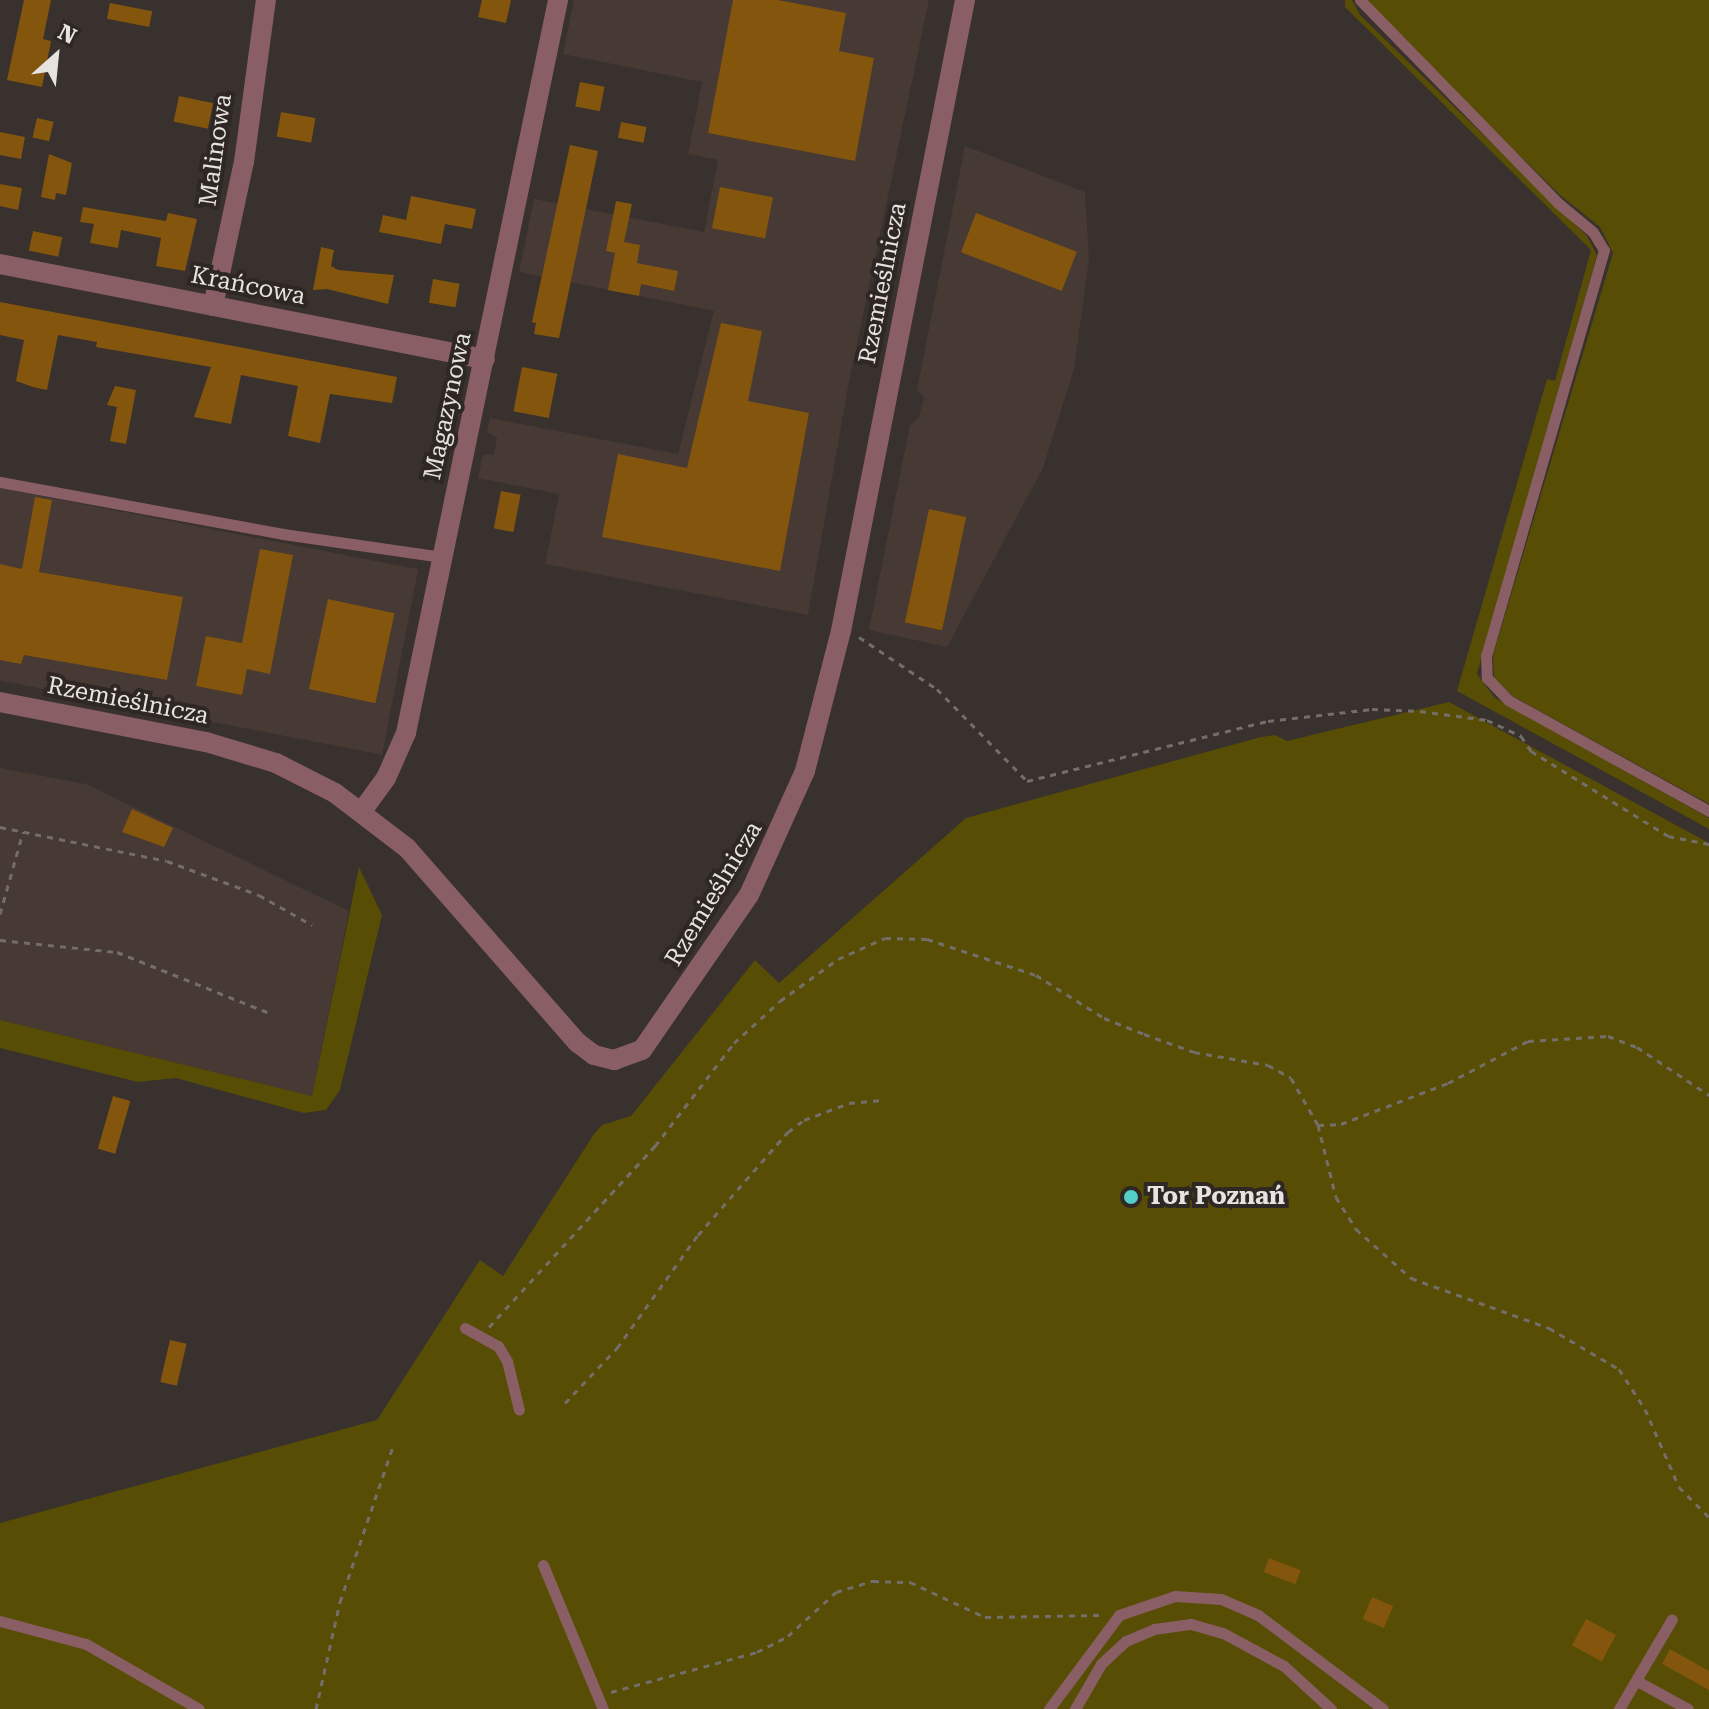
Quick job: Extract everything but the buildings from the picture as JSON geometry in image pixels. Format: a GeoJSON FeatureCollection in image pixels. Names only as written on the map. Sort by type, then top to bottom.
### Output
{"type":"FeatureCollection","features":[{"type":"Feature","properties":{"kind":"street","name":"Malinowa"},"geometry":{"type":"LineString","coordinates":[[213,306],[244,162],[266,0]]}},
{"type":"Feature","properties":{"kind":"street","name":"Magazynowa"},"geometry":{"type":"LineString","coordinates":[[362,811],[392,768],[406,733],[558,0]]}},
{"type":"Feature","properties":{"kind":"street","name":"Rzemieślnicza"},"geometry":{"type":"LineString","coordinates":[[0,702],[206,742],[276,763],[362,811],[407,848],[578,1043],[594,1055],[628,1058],[642,1050],[713,954],[777,840],[805,771],[841,631],[965,0]]}},
{"type":"Feature","properties":{"kind":"street","name":"Krańcowa"},"geometry":{"type":"LineString","coordinates":[[0,264],[485,359]]}},
{"type":"Feature","properties":{"kind":"lane"},"geometry":{"type":"LineString","coordinates":[[1360,0],[1558,203],[1593,232],[1604,250],[1486,655],[1487,678],[1508,700],[1709,811]]}},
{"type":"Feature","properties":{"kind":"lane"},"geometry":{"type":"LineString","coordinates":[[0,482],[311,539],[442,557]]}},
{"type":"Feature","properties":{"kind":"lane"},"geometry":{"type":"LineString","coordinates":[[465,1328],[498,1346],[507,1361],[519,1410]]}},
{"type":"Feature","properties":{"kind":"lane"},"geometry":{"type":"LineString","coordinates":[[543,1565],[603,1709]]}},
{"type":"Feature","properties":{"kind":"lane"},"geometry":{"type":"LineString","coordinates":[[1049,1709],[1119,1615],[1175,1596],[1221,1599],[1258,1615],[1383,1709]]}},
{"type":"Feature","properties":{"kind":"lane"},"geometry":{"type":"LineString","coordinates":[[1619,1709],[1672,1619]]}},
{"type":"Feature","properties":{"kind":"lane"},"geometry":{"type":"LineString","coordinates":[[0,1621],[86,1644],[199,1709]]}},
{"type":"Feature","properties":{"kind":"lane"},"geometry":{"type":"LineString","coordinates":[[1075,1709],[1101,1664],[1126,1641],[1154,1629],[1191,1624],[1223,1633],[1284,1666],[1331,1709]]}},
{"type":"Feature","properties":{"kind":"lane"},"geometry":{"type":"LineString","coordinates":[[1637,1681],[1688,1709]]}},
{"type":"Feature","properties":{"kind":"path"},"geometry":{"type":"LineString","coordinates":[[841,631],[871,642],[937,689],[1027,781],[1268,721],[1372,709],[1420,711],[1487,720],[1521,736],[1531,751],[1668,836],[1709,844]]}},
{"type":"Feature","properties":{"kind":"path"},"geometry":{"type":"LineString","coordinates":[[0,827],[167,861],[259,895],[312,925]]}},
{"type":"Feature","properties":{"kind":"path"},"geometry":{"type":"LineString","coordinates":[[0,914],[23,832]]}},
{"type":"Feature","properties":{"kind":"path"},"geometry":{"type":"LineString","coordinates":[[481,1335],[655,1146],[734,1043],[838,959],[885,938],[927,939],[1023,970],[1144,1034],[1194,1052],[1268,1065],[1291,1078],[1318,1125],[1336,1197],[1356,1229],[1411,1278],[1549,1328],[1619,1369],[1645,1409],[1679,1487],[1709,1517]]}},
{"type":"Feature","properties":{"kind":"path"},"geometry":{"type":"LineString","coordinates":[[0,940],[117,952],[267,1012]]}},
{"type":"Feature","properties":{"kind":"path"},"geometry":{"type":"LineString","coordinates":[[1318,1125],[1341,1124],[1448,1083],[1528,1041],[1608,1036],[1637,1047],[1709,1095]]}},
{"type":"Feature","properties":{"kind":"path"},"geometry":{"type":"LineString","coordinates":[[565,1403],[617,1348],[698,1235],[788,1132],[849,1103],[883,1100]]}},
{"type":"Feature","properties":{"kind":"path"},"geometry":{"type":"LineString","coordinates":[[316,1709],[340,1602],[394,1443]]}},
{"type":"Feature","properties":{"kind":"path"},"geometry":{"type":"LineString","coordinates":[[599,1696],[757,1652],[788,1636],[836,1592],[873,1581],[910,1582],[985,1617],[1119,1615]]}},
{"type":"Feature","properties":{"kind":"shaded area"},"geometry":{"type":"Polygon","coordinates":[[[574,0],[929,0],[848,387],[808,615],[545,564],[559,494],[478,478],[483,455],[494,454],[497,438],[487,432],[490,418],[678,454],[714,311],[519,272],[534,199],[704,232],[718,160],[688,154],[702,82],[563,54],[574,0]]]}},
{"type":"Feature","properties":{"kind":"shaded area"},"geometry":{"type":"Polygon","coordinates":[[[1345,0],[1352,0],[1360,15],[1587,236],[1597,255],[1477,674],[1495,698],[1709,818],[1709,829],[1457,691],[1547,379],[1555,381],[1591,250],[1345,7],[1345,0]]]}},
{"type":"Feature","properties":{"kind":"shaded area"},"geometry":{"type":"Polygon","coordinates":[[[1368,0],[1709,0],[1709,804],[1514,697],[1494,679],[1493,655],[1613,253],[1600,227],[1560,195],[1382,21],[1368,0]]]}},
{"type":"Feature","properties":{"kind":"shaded area"},"geometry":{"type":"Polygon","coordinates":[[[965,146],[1085,192],[1089,259],[1074,369],[1043,468],[947,647],[869,630],[910,425],[919,417],[924,397],[917,390],[965,146]]]}},
{"type":"Feature","properties":{"kind":"shaded area"},"geometry":{"type":"Polygon","coordinates":[[[0,488],[418,569],[382,755],[0,681],[0,488]]]}},
{"type":"Feature","properties":{"kind":"shaded area","name":"Tor Poznań"},"geometry":{"type":"Polygon","coordinates":[[[1449,702],[1709,843],[1709,1709],[0,1709],[0,1523],[377,1420],[480,1260],[503,1276],[594,1134],[602,1125],[631,1116],[755,960],[779,983],[966,818],[1261,737],[1275,735],[1287,741],[1449,702]]]}},
{"type":"Feature","properties":{"kind":"shaded area"},"geometry":{"type":"Polygon","coordinates":[[[0,768],[86,784],[349,911],[312,1096],[0,1020],[0,768]]]}},
{"type":"Feature","properties":{"kind":"shaded area"},"geometry":{"type":"Polygon","coordinates":[[[359,867],[382,915],[340,1090],[326,1110],[304,1113],[176,1078],[138,1082],[0,1048],[0,1020],[312,1096],[359,867]]]}},
{"type":"Feature","properties":{"kind":"place","name":"Tor Poznań"},"geometry":{"type":"Point","coordinates":[1131,1197]}}]}
